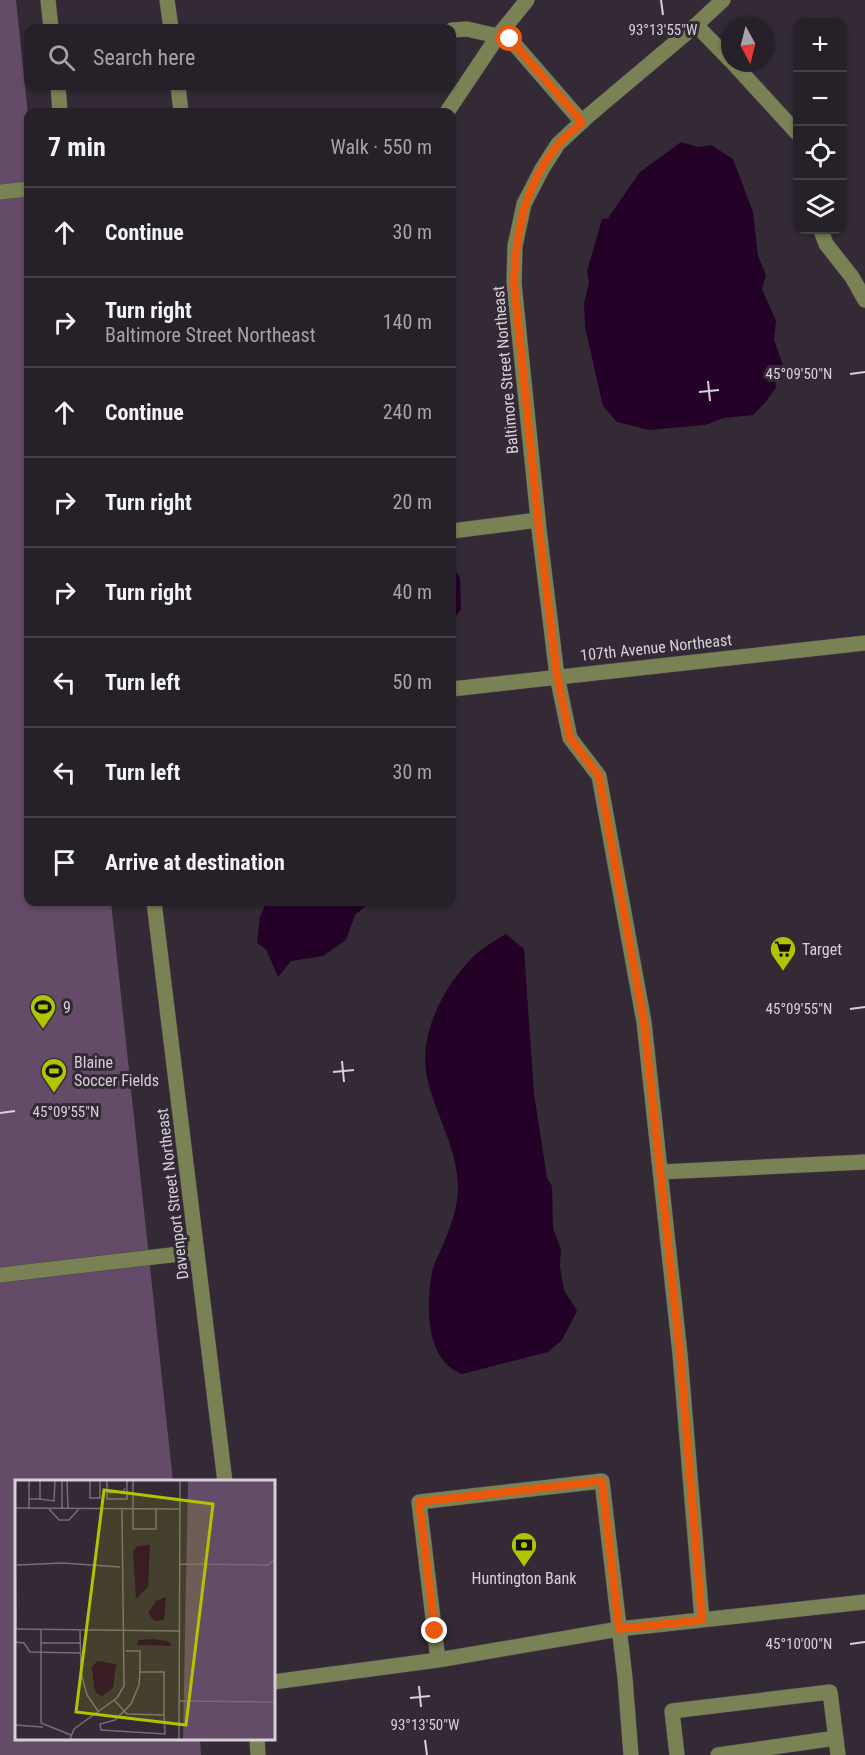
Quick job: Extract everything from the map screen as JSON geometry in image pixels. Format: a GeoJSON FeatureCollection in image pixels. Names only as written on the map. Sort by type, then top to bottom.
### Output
{"type":"FeatureCollection","features":[{"type":"Feature","properties":{"kind":"street"},"geometry":{"type":"LineString","coordinates":[[48,0],[51,24]]}},
{"type":"Feature","properties":{"kind":"street"},"geometry":{"type":"LineString","coordinates":[[167,0],[170,24]]}},
{"type":"Feature","properties":{"kind":"street","name":"Baltimore Street Northeast"},"geometry":{"type":"LineString","coordinates":[[702,1620],[680,1354],[644,1022],[599,776],[570,738],[557,676],[538,520],[514,283],[515,246],[524,204],[558,144],[723,0]]}},
{"type":"Feature","properties":{"kind":"street"},"geometry":{"type":"LineString","coordinates":[[450,108],[498,36],[526,1]]}},
{"type":"Feature","properties":{"kind":"street"},"geometry":{"type":"LineString","coordinates":[[696,25],[721,51]]}},
{"type":"Feature","properties":{"kind":"street"},"geometry":{"type":"LineString","coordinates":[[456,30],[467,29],[510,39],[582,122]]}},
{"type":"Feature","properties":{"kind":"street"},"geometry":{"type":"LineString","coordinates":[[741,72],[793,129]]}},
{"type":"Feature","properties":{"kind":"street"},"geometry":{"type":"LineString","coordinates":[[58,90],[60,108]]}},
{"type":"Feature","properties":{"kind":"street"},"geometry":{"type":"LineString","coordinates":[[179,90],[181,108]]}},
{"type":"Feature","properties":{"kind":"street"},"geometry":{"type":"LineString","coordinates":[[0,192],[24,189]]}},
{"type":"Feature","properties":{"kind":"street"},"geometry":{"type":"LineString","coordinates":[[822,234],[826,244],[852,277],[865,300]]}},
{"type":"Feature","properties":{"kind":"street"},"geometry":{"type":"LineString","coordinates":[[456,530],[538,520]]}},
{"type":"Feature","properties":{"kind":"street","name":"107th Avenue Northeast"},"geometry":{"type":"LineString","coordinates":[[456,689],[865,643]]}},
{"type":"Feature","properties":{"kind":"street","name":"Davenport Street Northeast"},"geometry":{"type":"LineString","coordinates":[[154,906],[225,1480]]}},
{"type":"Feature","properties":{"kind":"street"},"geometry":{"type":"LineString","coordinates":[[660,1172],[865,1162]]}},
{"type":"Feature","properties":{"kind":"street"},"geometry":{"type":"LineString","coordinates":[[0,1275],[197,1252]]}},
{"type":"Feature","properties":{"kind":"street"},"geometry":{"type":"LineString","coordinates":[[438,1660],[419,1502],[602,1481],[631,1755]]}},
{"type":"Feature","properties":{"kind":"street"},"geometry":{"type":"LineString","coordinates":[[274,1682],[438,1660],[619,1629],[865,1602]]}},
{"type":"Feature","properties":{"kind":"street"},"geometry":{"type":"LineString","coordinates":[[677,1755],[672,1711],[831,1692],[838,1755]]}},
{"type":"Feature","properties":{"kind":"street"},"geometry":{"type":"LineString","coordinates":[[718,1755],[836,1738]]}},
{"type":"Feature","properties":{"kind":"street"},"geometry":{"type":"LineString","coordinates":[[257,1740],[258,1755]]}},
{"type":"Feature","properties":{"kind":"shaded area","name":"Blaine Soccer Fields"},"geometry":{"type":"Polygon","coordinates":[[[0,0],[16,0],[27,108],[24,108],[24,906],[111,906],[173,1480],[15,1480],[15,1740],[200,1740],[201,1755],[0,1755],[0,0]]]}},
{"type":"Feature","properties":{"kind":"shaded area"},"geometry":{"type":"Polygon","coordinates":[[[681,142],[698,147],[711,145],[733,159],[753,212],[758,256],[766,275],[762,289],[776,321],[774,340],[783,365],[775,377],[776,388],[753,415],[724,418],[705,425],[649,430],[617,422],[603,406],[585,327],[584,303],[589,283],[587,271],[602,219],[608,218],[640,172],[681,142]]]}},
{"type":"Feature","properties":{"kind":"shaded area"},"geometry":{"type":"Polygon","coordinates":[[[456,572],[460,578],[461,610],[456,616],[456,572]]]}},
{"type":"Feature","properties":{"kind":"shaded area"},"geometry":{"type":"Polygon","coordinates":[[[265,906],[366,906],[355,915],[346,940],[323,956],[291,961],[278,977],[266,949],[257,943],[260,916],[265,906]]]}},
{"type":"Feature","properties":{"kind":"shaded area"},"geometry":{"type":"Polygon","coordinates":[[[506,934],[524,949],[534,1094],[547,1178],[552,1186],[553,1228],[561,1249],[560,1267],[564,1290],[577,1311],[562,1340],[548,1352],[462,1374],[450,1367],[441,1357],[435,1345],[429,1316],[433,1270],[452,1222],[458,1191],[455,1161],[427,1077],[426,1043],[436,1010],[454,979],[476,954],[506,934]]]}},
{"type":"Feature","properties":{"kind":"place","name":"Target"},"geometry":{"type":"Point","coordinates":[783,972]}},
{"type":"Feature","properties":{"kind":"place","name":"9"},"geometry":{"type":"Point","coordinates":[43,1030]}},
{"type":"Feature","properties":{"kind":"place","name":"Blaine Soccer Fields"},"geometry":{"type":"Point","coordinates":[54,1094]}},
{"type":"Feature","properties":{"kind":"place","name":"Huntington Bank"},"geometry":{"type":"Point","coordinates":[524,1568]}},
{"type":"Feature","properties":{"kind":"route"},"geometry":{"type":"LineString","coordinates":[[435,1631],[419,1502],[602,1481],[619,1629],[702,1620],[680,1354],[644,1022],[599,776],[570,738],[557,676],[539,529],[514,283],[515,246],[524,204],[558,144],[582,122],[510,39]]}}]}
